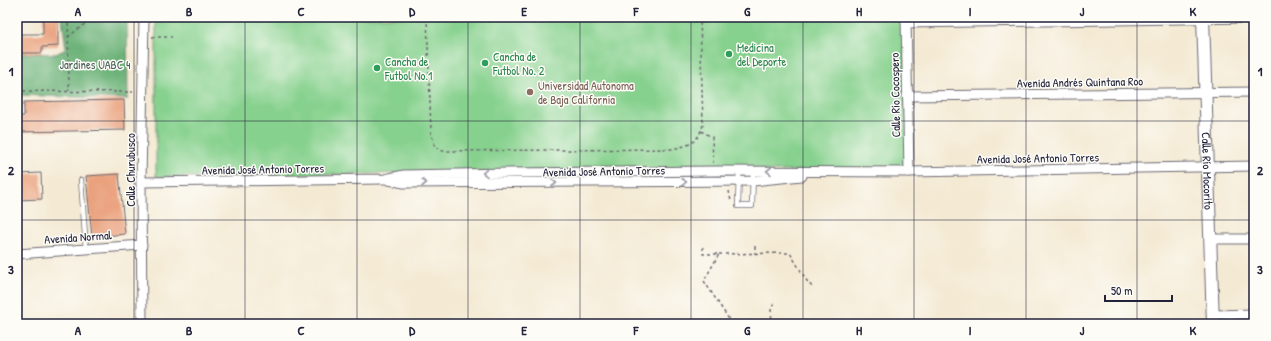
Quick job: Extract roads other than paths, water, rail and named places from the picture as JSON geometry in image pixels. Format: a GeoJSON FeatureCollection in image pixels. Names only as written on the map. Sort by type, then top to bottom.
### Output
{"type":"FeatureCollection","features":[{"type":"Feature","properties":{"kind":"street","name":"Calle Churubusco"},"geometry":{"type":"LineString","coordinates":[[142,324],[141,182],[144,17]]}},
{"type":"Feature","properties":{"kind":"street","name":"Calle Río Mocorito"},"geometry":{"type":"LineString","coordinates":[[1203,18],[1213,319]]}},
{"type":"Feature","properties":{"kind":"street"},"geometry":{"type":"LineString","coordinates":[[906,20],[1254,18]]}},
{"type":"Feature","properties":{"kind":"street","name":"Calle Río Cocospero"},"geometry":{"type":"LineString","coordinates":[[906,20],[909,172]]}},
{"type":"Feature","properties":{"kind":"street","name":"Avenida Andrés Quintana Roo"},"geometry":{"type":"LineString","coordinates":[[907,96],[1254,92]]}},
{"type":"Feature","properties":{"kind":"street","name":"Avenida José Antonio Torres"},"geometry":{"type":"LineString","coordinates":[[141,182],[385,179],[404,175],[510,173],[740,171],[909,172],[1254,166]]}},
{"type":"Feature","properties":{"kind":"street","name":"Avenida José Antonio Torres"},"geometry":{"type":"LineString","coordinates":[[385,179],[404,183],[615,183],[753,181],[806,175],[822,171]]}},
{"type":"Feature","properties":{"kind":"street"},"geometry":{"type":"LineString","coordinates":[[614,172],[615,183]]}},
{"type":"Feature","properties":{"kind":"street"},"geometry":{"type":"LineString","coordinates":[[510,173],[512,183]]}},
{"type":"Feature","properties":{"kind":"street"},"geometry":{"type":"LineString","coordinates":[[1211,239],[1254,239]]}},
{"type":"Feature","properties":{"kind":"street","name":"Avenida Normal"},"geometry":{"type":"LineString","coordinates":[[17,254],[142,245]]}},
{"type":"Feature","properties":{"kind":"street"},"geometry":{"type":"LineString","coordinates":[[1213,319],[1254,314]]}},
{"type":"Feature","properties":{"kind":"lane"},"geometry":{"type":"LineString","coordinates":[[740,171],[738,206],[752,206],[753,171]]}},
{"type":"Feature","properties":{"kind":"lane"},"geometry":{"type":"LineString","coordinates":[[81,180],[86,249]]}},
{"type":"Feature","properties":{"kind":"place","name":"Medicina del Deporte"},"geometry":{"type":"Point","coordinates":[729,54]}},
{"type":"Feature","properties":{"kind":"place","name":"Cancha de Futbol No. 2"},"geometry":{"type":"Point","coordinates":[485,63]}},
{"type":"Feature","properties":{"kind":"place","name":"Cancha de Futbol No.1"},"geometry":{"type":"Point","coordinates":[377,68]}},
{"type":"Feature","properties":{"kind":"place","name":"Universidad Autonoma de Baja California"},"geometry":{"type":"Point","coordinates":[530,92]}},
{"type":"Feature","properties":{"kind":"park label","name":"Jardines UABC 4"},"geometry":{"type":"Point","coordinates":[95,64]}}]}
